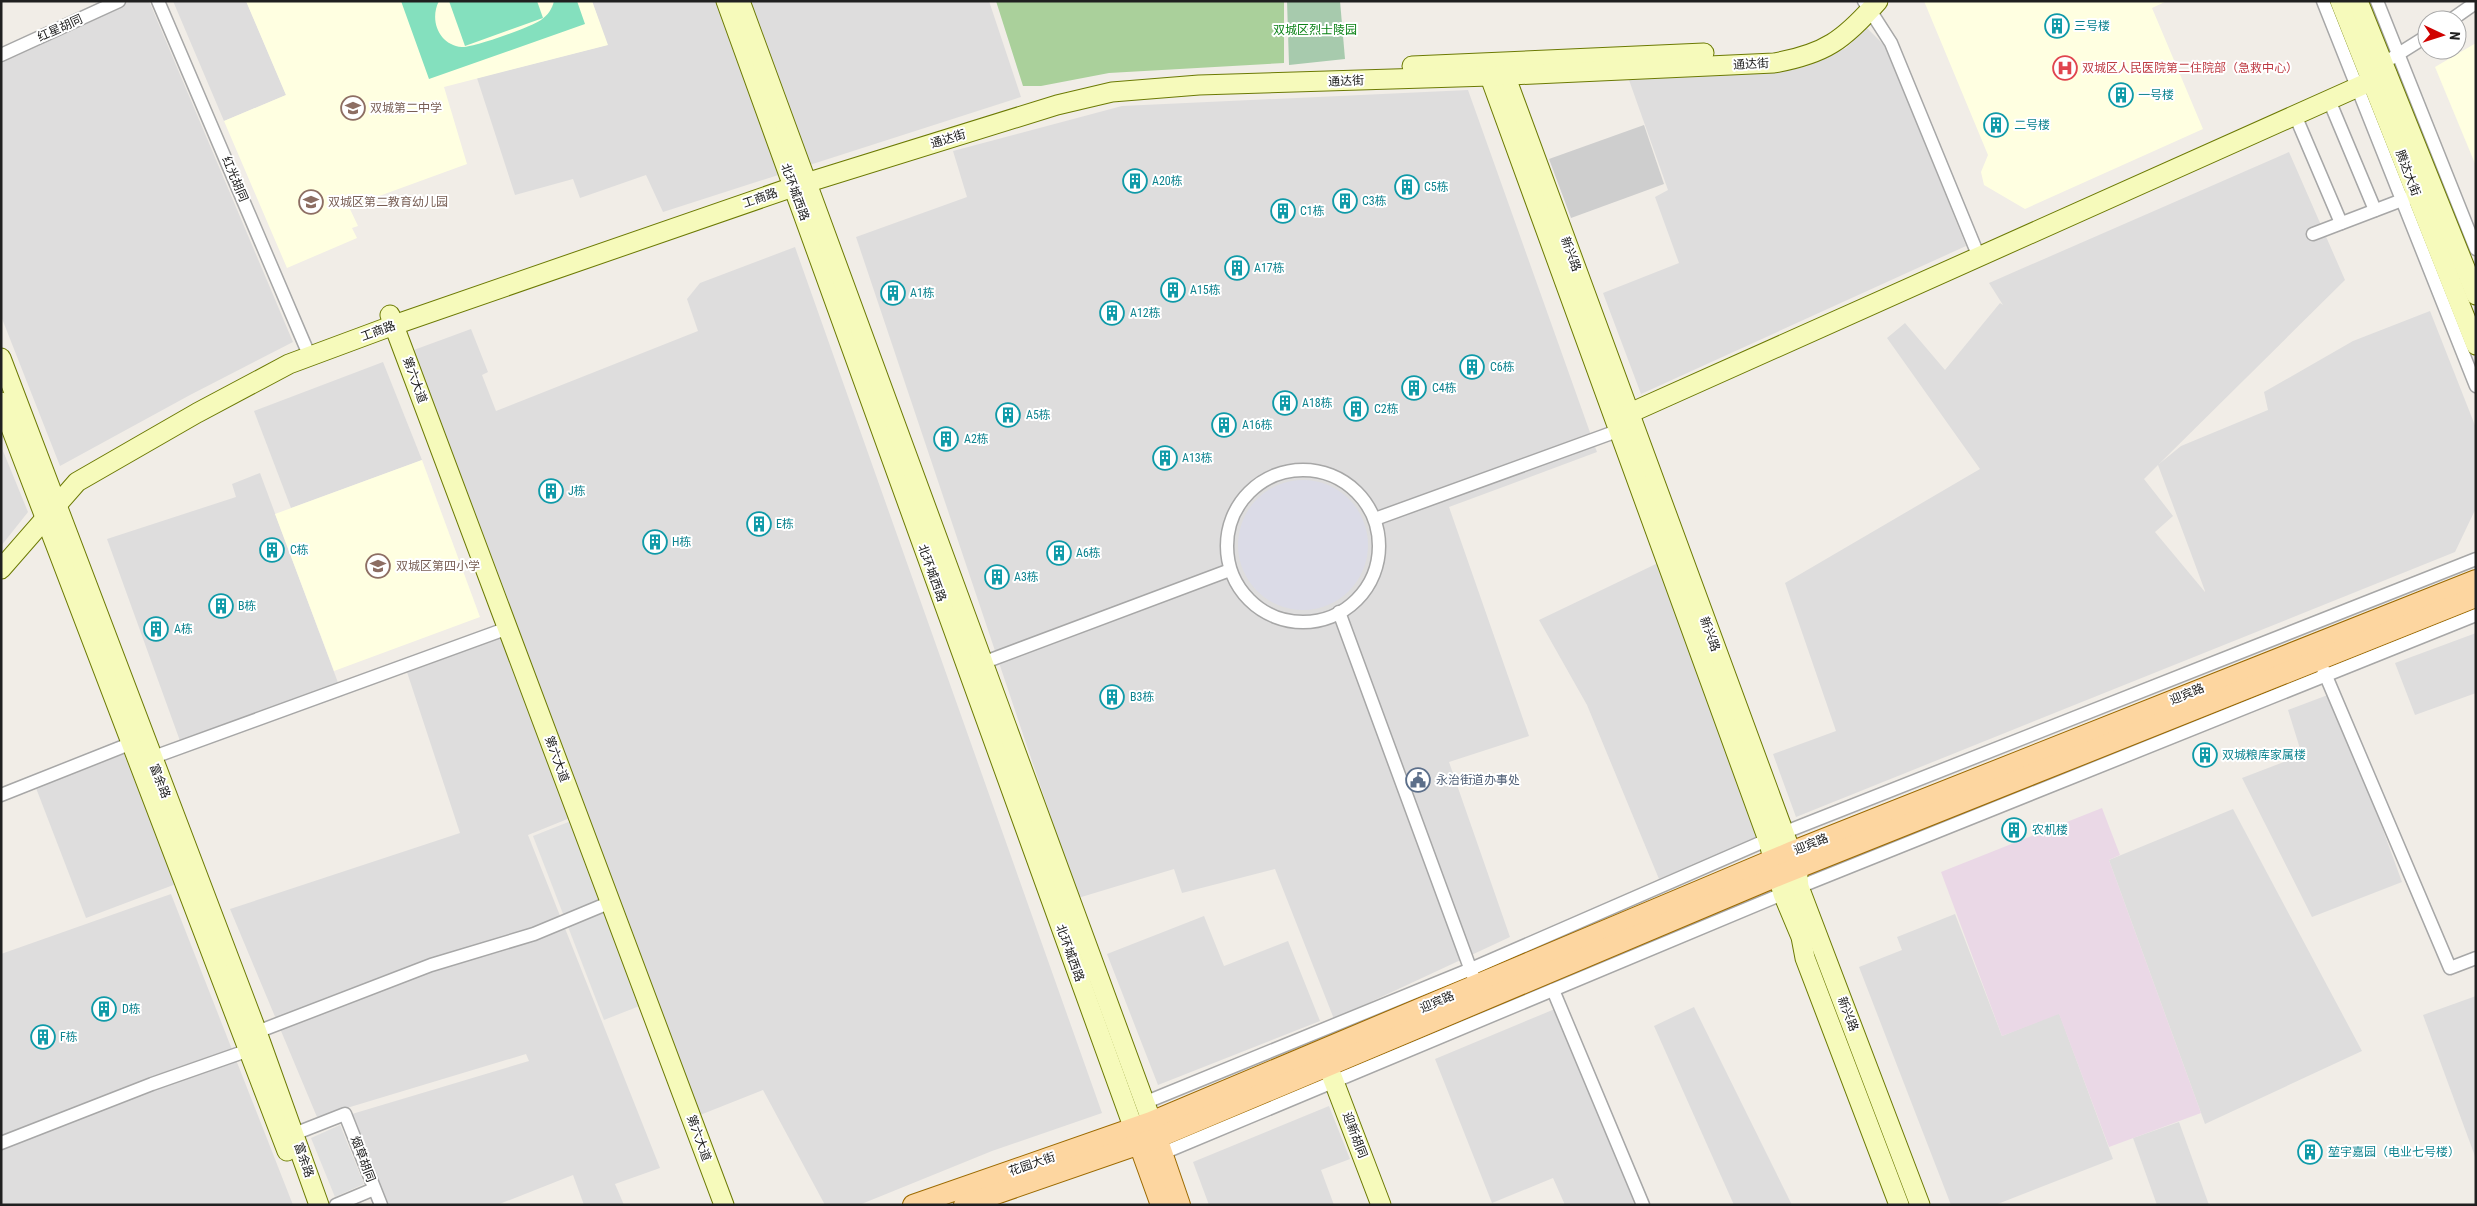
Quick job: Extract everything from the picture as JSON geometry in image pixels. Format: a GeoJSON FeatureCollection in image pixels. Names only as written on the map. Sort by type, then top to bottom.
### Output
{"type":"FeatureCollection","features":[{"type":"Feature","properties":{"kind":"main road","name":"北环城西路"},"geometry":{"type":"LineString","coordinates":[[726,1],[797,178],[974,666],[1149,1137]]}},
{"type":"Feature","properties":{"kind":"main road","name":"北环城西路"},"geometry":{"type":"LineString","coordinates":[[740,1],[797,178]]}},
{"type":"Feature","properties":{"kind":"main road","name":"腾达大街"},"geometry":{"type":"LineString","coordinates":[[2340,1],[2379,70],[2476,296]]}},
{"type":"Feature","properties":{"kind":"main road","name":"腾达大街"},"geometry":{"type":"LineString","coordinates":[[2358,1],[2379,70],[2409,197],[2476,345]]}},
{"type":"Feature","properties":{"kind":"main road","name":"通达街"},"geometry":{"type":"LineString","coordinates":[[797,178],[1054,94],[1111,80],[1495,69],[1772,50],[1798,47],[1833,31],[1869,4]]}},
{"type":"Feature","properties":{"kind":"main road","name":"新兴路"},"geometry":{"type":"LineString","coordinates":[[1495,69],[1625,421],[1784,863],[1899,1205]]}},
{"type":"Feature","properties":{"kind":"main road"},"geometry":{"type":"LineString","coordinates":[[1625,421],[1979,257],[2329,100],[2379,70]]}},
{"type":"Feature","properties":{"kind":"main road","name":"工商路"},"geometry":{"type":"LineString","coordinates":[[1,569],[49,506],[68,474],[99,454],[246,373],[392,319],[797,178]]}},
{"type":"Feature","properties":{"kind":"main road","name":"第六大道"},"geometry":{"type":"LineString","coordinates":[[392,319],[724,1205]]}},
{"type":"Feature","properties":{"kind":"main road","name":"富余路"},"geometry":{"type":"LineString","coordinates":[[1,358],[49,506],[138,741],[249,1050],[300,1186],[318,1205]]}},
{"type":"Feature","properties":{"kind":"main road","name":"富余路"},"geometry":{"type":"LineString","coordinates":[[1,402],[49,506]]}},
{"type":"Feature","properties":{"kind":"main road","name":"工商路"},"geometry":{"type":"LineString","coordinates":[[1,553],[49,506]]}},
{"type":"Feature","properties":{"kind":"main road","name":"迎宾路"},"geometry":{"type":"LineString","coordinates":[[1149,1137],[1476,984],[1784,863],[2476,580]]}},
{"type":"Feature","properties":{"kind":"main road","name":"迎宾路"},"geometry":{"type":"LineString","coordinates":[[1149,1137],[1331,1074],[1476,984],[1546,986],[1784,863],[2323,667],[2476,597]]}},
{"type":"Feature","properties":{"kind":"main road","name":"北环城西路"},"geometry":{"type":"LineString","coordinates":[[974,666],[1144,1103],[1149,1137]]}},
{"type":"Feature","properties":{"kind":"main road","name":"富余路"},"geometry":{"type":"LineString","coordinates":[[138,741],[151,758],[257,1032],[318,1205]]}},
{"type":"Feature","properties":{"kind":"main road","name":"新兴路"},"geometry":{"type":"LineString","coordinates":[[1784,863],[1920,1205]]}},
{"type":"Feature","properties":{"kind":"main road","name":"迎新胡同"},"geometry":{"type":"LineString","coordinates":[[1331,1074],[1381,1205]]}},
{"type":"Feature","properties":{"kind":"main road"},"geometry":{"type":"LineString","coordinates":[[1149,1137],[1161,1205]]}},
{"type":"Feature","properties":{"kind":"main road"},"geometry":{"type":"LineString","coordinates":[[1149,1137],[1180,1205]]}},
{"type":"Feature","properties":{"kind":"main road","name":"花园大街"},"geometry":{"type":"LineString","coordinates":[[913,1205],[1149,1137]]}},
{"type":"Feature","properties":{"kind":"main road","name":"花园大街"},"geometry":{"type":"LineString","coordinates":[[964,1205],[1149,1137]]}},
{"type":"Feature","properties":{"kind":"street","name":"红星胡同"},"geometry":{"type":"LineString","coordinates":[[1,54],[119,1]]}},
{"type":"Feature","properties":{"kind":"street","name":"红光胡同"},"geometry":{"type":"LineString","coordinates":[[158,1],[308,351]]}},
{"type":"Feature","properties":{"kind":"street"},"geometry":{"type":"LineString","coordinates":[[2322,1],[2379,70],[2476,249]]}},
{"type":"Feature","properties":{"kind":"street"},"geometry":{"type":"LineString","coordinates":[[2377,1],[2379,70]]}},
{"type":"Feature","properties":{"kind":"street"},"geometry":{"type":"LineString","coordinates":[[1869,4],[1891,43],[1979,257]]}},
{"type":"Feature","properties":{"kind":"street"},"geometry":{"type":"LineString","coordinates":[[2465,10],[2471,6]]}},
{"type":"Feature","properties":{"kind":"street"},"geometry":{"type":"LineString","coordinates":[[2379,70],[2417,43]]}},
{"type":"Feature","properties":{"kind":"street"},"geometry":{"type":"LineString","coordinates":[[2329,100],[2375,210]]}},
{"type":"Feature","properties":{"kind":"street"},"geometry":{"type":"LineString","coordinates":[[2295,115],[2341,223]]}},
{"type":"Feature","properties":{"kind":"street"},"geometry":{"type":"LineString","coordinates":[[2313,234],[2409,197],[2476,386]]}},
{"type":"Feature","properties":{"kind":"street"},"geometry":{"type":"LineString","coordinates":[[1375,519],[1625,421]]}},
{"type":"Feature","properties":{"kind":"street"},"geometry":{"type":"LineString","coordinates":[[1290,470],[1317,470],[1330,474],[1341,479],[1362,496],[1375,519],[1379,543],[1376,567],[1366,589],[1349,607],[1328,618],[1304,622],[1280,619],[1258,608],[1241,591],[1230,570],[1226,544],[1231,518],[1245,495],[1265,478],[1290,470]]}},
{"type":"Feature","properties":{"kind":"street"},"geometry":{"type":"LineString","coordinates":[[1784,863],[2380,595],[2476,559]]}},
{"type":"Feature","properties":{"kind":"street"},"geometry":{"type":"LineString","coordinates":[[974,666],[1230,570]]}},
{"type":"Feature","properties":{"kind":"street"},"geometry":{"type":"LineString","coordinates":[[1144,1103],[1476,984],[1340,612]]}},
{"type":"Feature","properties":{"kind":"street"},"geometry":{"type":"LineString","coordinates":[[2476,615],[2323,667],[2450,968],[2476,958]]}},
{"type":"Feature","properties":{"kind":"street"},"geometry":{"type":"LineString","coordinates":[[151,758],[508,628]]}},
{"type":"Feature","properties":{"kind":"street"},"geometry":{"type":"LineString","coordinates":[[1,795],[138,741]]}},
{"type":"Feature","properties":{"kind":"street"},"geometry":{"type":"LineString","coordinates":[[257,1032],[430,965],[534,934],[611,902]]}},
{"type":"Feature","properties":{"kind":"street"},"geometry":{"type":"LineString","coordinates":[[1331,1074],[1546,986],[1643,1205]]}},
{"type":"Feature","properties":{"kind":"street"},"geometry":{"type":"LineString","coordinates":[[1,1143],[121,1098],[152,1084],[249,1050]]}},
{"type":"Feature","properties":{"kind":"street","name":"烟草胡同"},"geometry":{"type":"LineString","coordinates":[[294,1134],[345,1114],[381,1205]]}},
{"type":"Feature","properties":{"kind":"street"},"geometry":{"type":"LineString","coordinates":[[336,1205],[374,1189]]}},
{"type":"Feature","properties":{"kind":"shaded area"},"geometry":{"type":"Polygon","coordinates":[[[131,1],[149,1],[293,342],[190,395],[60,466],[1,316],[1,62],[131,1]]]}},
{"type":"Feature","properties":{"kind":"shaded area"},"geometry":{"type":"Polygon","coordinates":[[[173,1],[246,1],[286,95],[224,121],[173,1]]]}},
{"type":"Feature","properties":{"kind":"shaded area","name":"双城第二中学"},"geometry":{"type":"Polygon","coordinates":[[[246,1],[592,1],[608,45],[444,87],[467,164],[349,207],[358,226],[352,228],[357,238],[287,268],[224,121],[286,95],[246,1]]]}},
{"type":"Feature","properties":{"kind":"shaded area"},"geometry":{"type":"Polygon","coordinates":[[[592,1],[989,1],[1021,97],[663,212],[646,175],[580,198],[573,179],[515,195],[477,78],[607,45],[592,1]]]}},
{"type":"Feature","properties":{"kind":"shaded area","name":"双城区人民医院第二住院部（急救中心）"},"geometry":{"type":"Polygon","coordinates":[[[1924,1],[2167,1],[2152,8],[2203,129],[2025,209],[1984,185],[1981,172],[1988,155],[1924,1]]]}},
{"type":"Feature","properties":{"kind":"shaded area"},"geometry":{"type":"Polygon","coordinates":[[[1867,28],[1886,47],[1966,246],[1641,394],[1603,293],[1679,263],[1655,197],[1668,190],[1629,80],[1779,72],[1805,67],[1846,48],[1867,28]]]}},
{"type":"Feature","properties":{"kind":"shaded area"},"geometry":{"type":"Polygon","coordinates":[[[2476,43],[2476,166],[2435,67],[2447,60],[2467,60],[2467,48],[2476,43]]]}},
{"type":"Feature","properties":{"kind":"shaded area"},"geometry":{"type":"Polygon","coordinates":[[[1468,90],[1597,452],[1449,507],[1529,736],[1449,762],[1510,937],[1334,1019],[1275,869],[1182,893],[1174,869],[1078,898],[856,237],[967,197],[953,151],[1122,106],[1468,90]]]}},
{"type":"Feature","properties":{"kind":"shaded area"},"geometry":{"type":"Polygon","coordinates":[[[1644,125],[1664,184],[1571,218],[1549,159],[1644,125]]]}},
{"type":"Feature","properties":{"kind":"shaded area"},"geometry":{"type":"Polygon","coordinates":[[[2289,152],[2345,280],[2159,464],[2181,446],[2268,410],[2264,392],[2353,341],[2430,311],[2476,428],[2476,508],[2455,552],[1796,817],[1773,754],[1836,731],[1785,583],[1980,469],[1887,338],[1905,323],[1945,370],[2000,303],[2003,305],[1989,283],[2289,152]],[[2158,465],[2144,479],[2173,516],[2155,532],[2205,592],[2158,465]]]}},
{"type":"Feature","properties":{"kind":"shaded area"},"geometry":{"type":"Polygon","coordinates":[[[795,247],[1102,1113],[992,1151],[859,1205],[825,1205],[763,1090],[700,1115],[411,351],[471,329],[488,372],[482,375],[496,411],[698,331],[687,299],[700,283],[795,247]]]}},
{"type":"Feature","properties":{"kind":"shaded area"},"geometry":{"type":"Polygon","coordinates":[[[383,362],[422,460],[291,508],[254,411],[383,362]]]}},
{"type":"Feature","properties":{"kind":"shaded area"},"geometry":{"type":"Polygon","coordinates":[[[1,446],[28,512],[1,546],[1,446]]]}},
{"type":"Feature","properties":{"kind":"shaded area","name":"双城区第四小学"},"geometry":{"type":"Polygon","coordinates":[[[422,460],[480,617],[334,671],[275,514],[422,460]]]}},
{"type":"Feature","properties":{"kind":"shaded area"},"geometry":{"type":"Polygon","coordinates":[[[260,473],[343,696],[184,752],[107,539],[236,497],[232,484],[260,473]]]}},
{"type":"Feature","properties":{"kind":"shaded area"},"geometry":{"type":"Polygon","coordinates":[[[1303,480],[1316,481],[1328,485],[1349,499],[1363,520],[1367,532],[1367,558],[1363,570],[1349,591],[1328,605],[1316,609],[1303,610],[1290,609],[1278,605],[1257,591],[1243,570],[1239,558],[1238,545],[1239,532],[1243,520],[1257,499],[1278,485],[1290,481],[1303,480]]]}},
{"type":"Feature","properties":{"kind":"shaded area"},"geometry":{"type":"Polygon","coordinates":[[[1658,563],[1760,837],[1659,879],[1587,705],[1539,620],[1658,563]]]}},
{"type":"Feature","properties":{"kind":"shaded area"},"geometry":{"type":"Polygon","coordinates":[[[2476,633],[2476,693],[2415,715],[2395,663],[2476,633]]]}},
{"type":"Feature","properties":{"kind":"shaded area"},"geometry":{"type":"Polygon","coordinates":[[[501,637],[570,818],[528,835],[660,1168],[615,1184],[624,1205],[584,1205],[573,1175],[497,1205],[387,1205],[352,1114],[529,1061],[526,1054],[317,1117],[230,909],[460,833],[407,672],[501,637]]]}},
{"type":"Feature","properties":{"kind":"shaded area"},"geometry":{"type":"Polygon","coordinates":[[[2333,693],[2402,882],[2312,917],[2242,778],[2302,755],[2288,710],[2333,693]]]}},
{"type":"Feature","properties":{"kind":"shaded area"},"geometry":{"type":"Polygon","coordinates":[[[124,754],[176,884],[86,918],[36,788],[124,754]]]}},
{"type":"Feature","properties":{"kind":"shaded area"},"geometry":{"type":"Polygon","coordinates":[[[2102,808],[2120,855],[2109,860],[2201,1113],[2109,1147],[2059,1014],[2002,1036],[1941,872],[2102,808]]]}},
{"type":"Feature","properties":{"kind":"shaded area"},"geometry":{"type":"Polygon","coordinates":[[[2233,809],[2362,1051],[2205,1124],[2109,860],[2233,809]]]}},
{"type":"Feature","properties":{"kind":"shaded area"},"geometry":{"type":"Polygon","coordinates":[[[571,821],[642,1005],[604,1020],[533,836],[571,821]]]}},
{"type":"Feature","properties":{"kind":"shaded area"},"geometry":{"type":"Polygon","coordinates":[[[171,894],[293,1205],[1,1205],[1,954],[171,894]]]}},
{"type":"Feature","properties":{"kind":"shaded area"},"geometry":{"type":"Polygon","coordinates":[[[1955,914],[2002,1036],[2059,1013],[2113,1159],[1995,1205],[1951,1205],[1859,967],[1902,950],[1897,937],[1955,914]]]}},
{"type":"Feature","properties":{"kind":"shaded area"},"geometry":{"type":"Polygon","coordinates":[[[1204,916],[1224,966],[1288,941],[1320,1021],[1158,1085],[1107,954],[1204,916]]]}},
{"type":"Feature","properties":{"kind":"shaded area"},"geometry":{"type":"Polygon","coordinates":[[[2476,996],[2476,1159],[2423,1015],[2476,996]]]}},
{"type":"Feature","properties":{"kind":"shaded area"},"geometry":{"type":"Polygon","coordinates":[[[1562,1006],[1648,1205],[1565,1205],[1553,1178],[1492,1203],[1435,1059],[1562,1006]]]}},
{"type":"Feature","properties":{"kind":"shaded area"},"geometry":{"type":"Polygon","coordinates":[[[1694,1007],[1792,1205],[1734,1205],[1654,1026],[1694,1007]]]}},
{"type":"Feature","properties":{"kind":"shaded area"},"geometry":{"type":"Polygon","coordinates":[[[1329,1106],[1350,1159],[1321,1170],[1334,1205],[1209,1205],[1193,1162],[1329,1106]]]}},
{"type":"Feature","properties":{"kind":"shaded area"},"geometry":{"type":"Polygon","coordinates":[[[2179,1122],[2209,1205],[2157,1205],[2133,1138],[2179,1122]]]}},
{"type":"Feature","properties":{"kind":"shaded area"},"geometry":{"type":"Polygon","coordinates":[[[340,1125],[364,1184],[335,1197],[311,1138],[340,1125]]]}},
{"type":"Feature","properties":{"kind":"green space"},"geometry":{"type":"Polygon","coordinates":[[[401,1],[439,1],[435,16],[438,30],[447,42],[462,47],[489,41],[541,20],[548,14],[554,1],[577,1],[585,24],[429,79],[401,1]]]}},
{"type":"Feature","properties":{"kind":"green space"},"geometry":{"type":"Polygon","coordinates":[[[449,1],[537,1],[543,18],[465,46],[449,1]]]}},
{"type":"Feature","properties":{"kind":"green space"},"geometry":{"type":"Polygon","coordinates":[[[996,1],[1284,1],[1284,63],[1109,73],[1041,86],[1023,86],[996,1]]]}},
{"type":"Feature","properties":{"kind":"green space","name":"双城区烈士陵园"},"geometry":{"type":"Polygon","coordinates":[[[1287,1],[1340,1],[1345,59],[1289,65],[1287,1]]]}},
{"type":"Feature","properties":{"kind":"place","name":"三号楼"},"geometry":{"type":"Point","coordinates":[2057,26]}},
{"type":"Feature","properties":{"kind":"place","name":"双城区人民医院第二住院部（急救中心）"},"geometry":{"type":"Point","coordinates":[2065,68]}},
{"type":"Feature","properties":{"kind":"place","name":"一号楼"},"geometry":{"type":"Point","coordinates":[2121,95]}},
{"type":"Feature","properties":{"kind":"place","name":"双城第二中学"},"geometry":{"type":"Point","coordinates":[353,108]}},
{"type":"Feature","properties":{"kind":"place","name":"二号楼"},"geometry":{"type":"Point","coordinates":[1996,125]}},
{"type":"Feature","properties":{"kind":"place","name":"A20栋"},"geometry":{"type":"Point","coordinates":[1135,181]}},
{"type":"Feature","properties":{"kind":"place","name":"C5栋"},"geometry":{"type":"Point","coordinates":[1407,187]}},
{"type":"Feature","properties":{"kind":"place","name":"C3栋"},"geometry":{"type":"Point","coordinates":[1345,201]}},
{"type":"Feature","properties":{"kind":"place","name":"双城区第二教育幼儿园"},"geometry":{"type":"Point","coordinates":[311,202]}},
{"type":"Feature","properties":{"kind":"place","name":"C1栋"},"geometry":{"type":"Point","coordinates":[1283,211]}},
{"type":"Feature","properties":{"kind":"place","name":"A17栋"},"geometry":{"type":"Point","coordinates":[1237,268]}},
{"type":"Feature","properties":{"kind":"place","name":"A15栋"},"geometry":{"type":"Point","coordinates":[1173,290]}},
{"type":"Feature","properties":{"kind":"place","name":"A1栋"},"geometry":{"type":"Point","coordinates":[893,293]}},
{"type":"Feature","properties":{"kind":"place","name":"A12栋"},"geometry":{"type":"Point","coordinates":[1112,313]}},
{"type":"Feature","properties":{"kind":"place","name":"C6栋"},"geometry":{"type":"Point","coordinates":[1472,367]}},
{"type":"Feature","properties":{"kind":"place","name":"C4栋"},"geometry":{"type":"Point","coordinates":[1414,388]}},
{"type":"Feature","properties":{"kind":"place","name":"A18栋"},"geometry":{"type":"Point","coordinates":[1285,403]}},
{"type":"Feature","properties":{"kind":"place","name":"C2栋"},"geometry":{"type":"Point","coordinates":[1356,409]}},
{"type":"Feature","properties":{"kind":"place","name":"A5栋"},"geometry":{"type":"Point","coordinates":[1008,415]}},
{"type":"Feature","properties":{"kind":"place","name":"A16栋"},"geometry":{"type":"Point","coordinates":[1224,425]}},
{"type":"Feature","properties":{"kind":"place","name":"A2栋"},"geometry":{"type":"Point","coordinates":[946,439]}},
{"type":"Feature","properties":{"kind":"place","name":"A13栋"},"geometry":{"type":"Point","coordinates":[1165,458]}},
{"type":"Feature","properties":{"kind":"place","name":"J栋"},"geometry":{"type":"Point","coordinates":[551,491]}},
{"type":"Feature","properties":{"kind":"place","name":"E栋"},"geometry":{"type":"Point","coordinates":[759,524]}},
{"type":"Feature","properties":{"kind":"place","name":"H栋"},"geometry":{"type":"Point","coordinates":[655,542]}},
{"type":"Feature","properties":{"kind":"place","name":"C栋"},"geometry":{"type":"Point","coordinates":[272,550]}},
{"type":"Feature","properties":{"kind":"place","name":"A6栋"},"geometry":{"type":"Point","coordinates":[1059,553]}},
{"type":"Feature","properties":{"kind":"place","name":"双城区第四小学"},"geometry":{"type":"Point","coordinates":[378,566]}},
{"type":"Feature","properties":{"kind":"place","name":"A3栋"},"geometry":{"type":"Point","coordinates":[997,577]}},
{"type":"Feature","properties":{"kind":"place","name":"B栋"},"geometry":{"type":"Point","coordinates":[221,606]}},
{"type":"Feature","properties":{"kind":"place","name":"A栋"},"geometry":{"type":"Point","coordinates":[156,629]}},
{"type":"Feature","properties":{"kind":"place","name":"B3栋"},"geometry":{"type":"Point","coordinates":[1112,697]}},
{"type":"Feature","properties":{"kind":"place","name":"双城粮库家属楼"},"geometry":{"type":"Point","coordinates":[2205,755]}},
{"type":"Feature","properties":{"kind":"place","name":"永治街道办事处"},"geometry":{"type":"Point","coordinates":[1418,780]}},
{"type":"Feature","properties":{"kind":"place","name":"农机楼"},"geometry":{"type":"Point","coordinates":[2014,830]}},
{"type":"Feature","properties":{"kind":"place","name":"D栋"},"geometry":{"type":"Point","coordinates":[104,1009]}},
{"type":"Feature","properties":{"kind":"place","name":"F栋"},"geometry":{"type":"Point","coordinates":[43,1037]}},
{"type":"Feature","properties":{"kind":"place","name":"堃宇嘉园（电业七号楼）"},"geometry":{"type":"Point","coordinates":[2310,1152]}}]}
